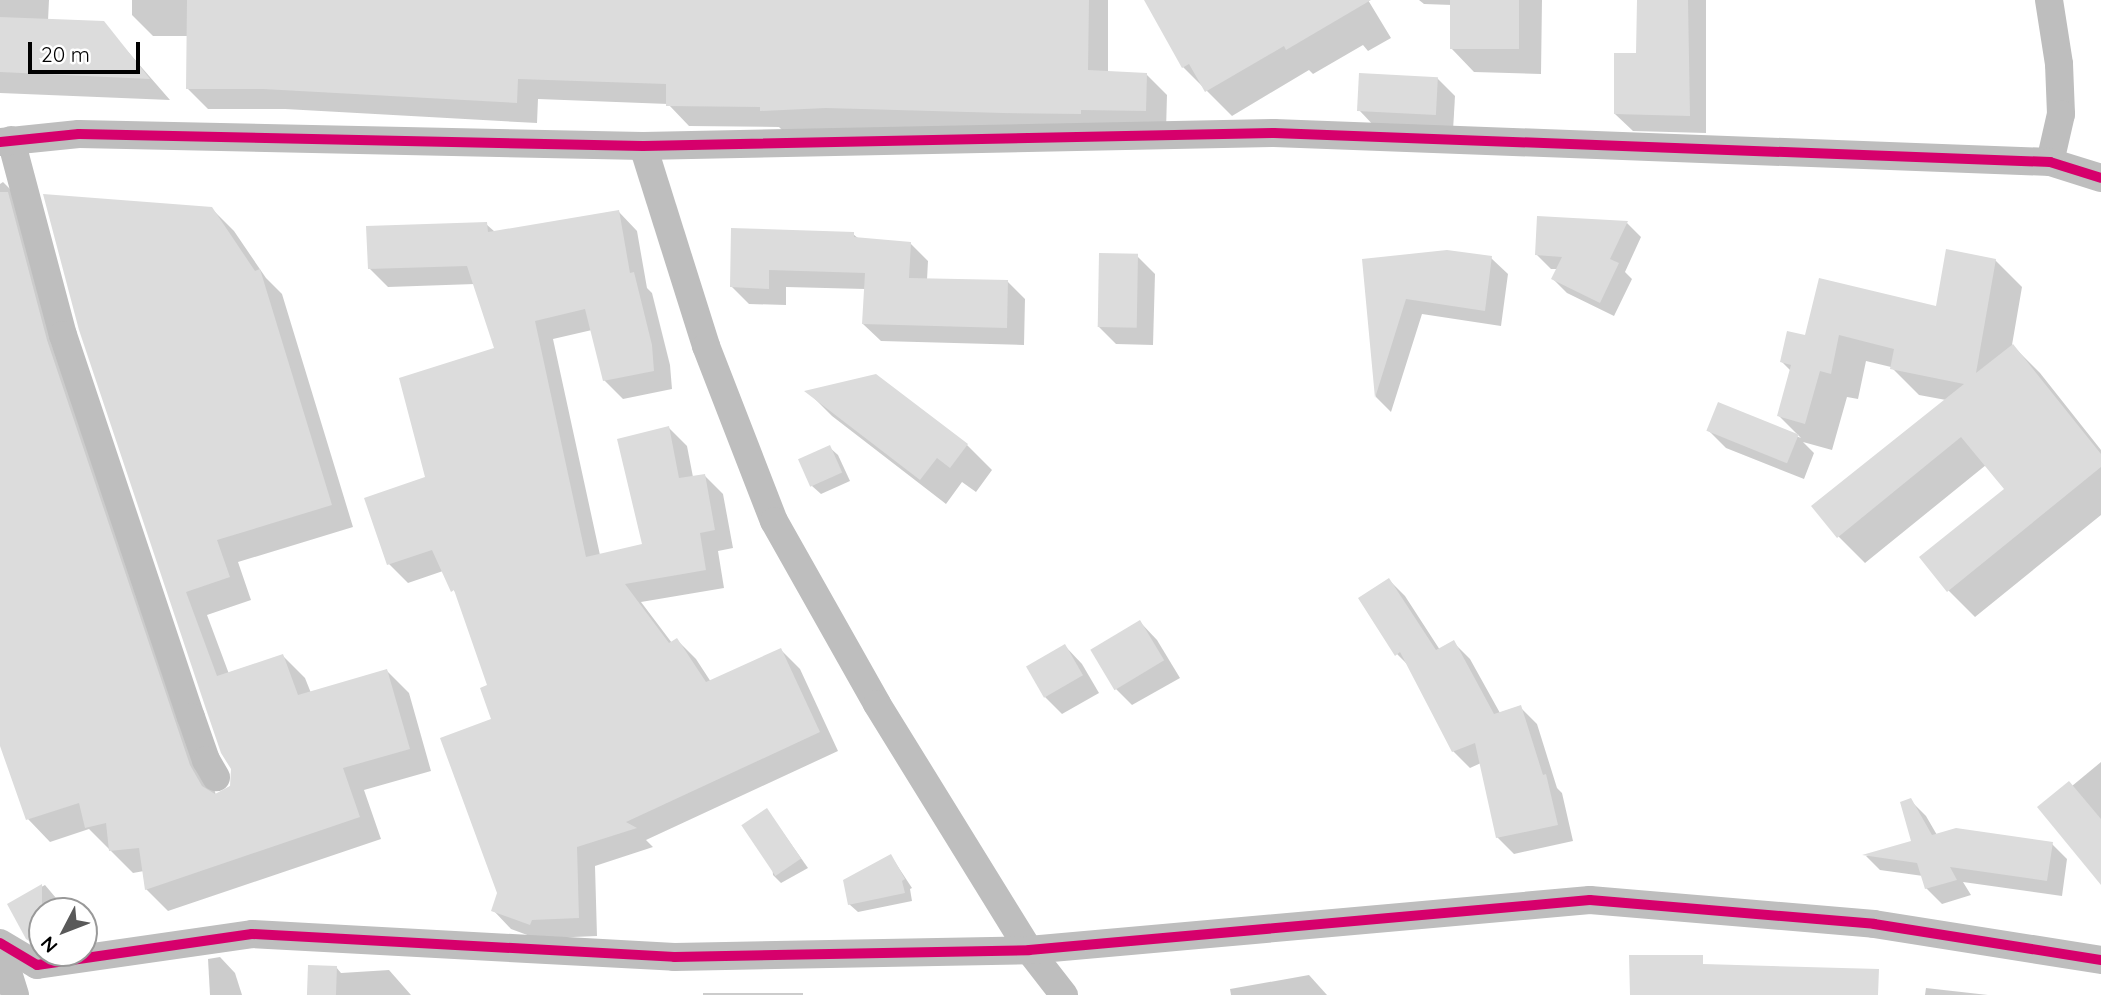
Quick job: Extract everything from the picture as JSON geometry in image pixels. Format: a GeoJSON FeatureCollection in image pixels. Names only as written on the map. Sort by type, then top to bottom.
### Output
{"type":"FeatureCollection","features":[{"type":"Feature","properties":{"kind":"street"},"geometry":{"type":"LineString","coordinates":[[2049,0],[2059,64],[2062,114],[2050,162]]}},
{"type":"Feature","properties":{"kind":"street"},"geometry":{"type":"LineString","coordinates":[[216,777],[206,760],[63,335],[5,141],[79,134],[643,146],[1274,133],[2050,162],[2101,178]]}},
{"type":"Feature","properties":{"kind":"street"},"geometry":{"type":"LineString","coordinates":[[643,146],[706,346],[774,521],[877,704],[1029,950],[1064,995]]}},
{"type":"Feature","properties":{"kind":"street"},"geometry":{"type":"LineString","coordinates":[[0,945],[37,965],[252,934],[674,957],[1029,950],[1590,900],[1874,924],[2101,960]]}},
{"type":"Feature","properties":{"kind":"street"},"geometry":{"type":"LineString","coordinates":[[0,945],[15,995]]}},
{"type":"Feature","properties":{"kind":"building"},"geometry":{"type":"Polygon","coordinates":[[[187,0],[1089,0],[1088,70],[1147,73],[1146,111],[1081,110],[1081,114],[826,108],[760,111],[760,107],[666,106],[666,84],[518,79],[517,103],[263,89],[186,89],[187,0]]]}},
{"type":"Feature","properties":{"kind":"building"},"geometry":{"type":"Polygon","coordinates":[[[1144,0],[1371,0],[1286,50],[1284,46],[1205,92],[1189,64],[1182,68],[1144,0]]]}},
{"type":"Feature","properties":{"kind":"building"},"geometry":{"type":"Polygon","coordinates":[[[1450,0],[1519,0],[1519,49],[1450,49],[1450,0]]]}},
{"type":"Feature","properties":{"kind":"building"},"geometry":{"type":"Polygon","coordinates":[[[1637,0],[1688,0],[1690,116],[1614,114],[1614,53],[1636,53],[1637,0]]]}},
{"type":"Feature","properties":{"kind":"building"},"geometry":{"type":"Polygon","coordinates":[[[0,17],[104,21],[150,79],[0,72],[0,17]]]}},
{"type":"Feature","properties":{"kind":"building"},"geometry":{"type":"Polygon","coordinates":[[[1359,73],[1438,77],[1436,115],[1357,111],[1359,73]]]}},
{"type":"Feature","properties":{"kind":"building"},"geometry":{"type":"Polygon","coordinates":[[[0,192],[8,192],[47,340],[190,765],[202,786],[215,794],[230,786],[231,769],[221,753],[79,330],[43,194],[212,207],[255,271],[260,269],[332,505],[217,540],[230,577],[186,592],[217,676],[283,654],[298,695],[387,669],[410,749],[343,768],[360,817],[145,890],[139,848],[109,851],[106,823],[85,828],[79,803],[26,820],[0,746],[0,192]]]}},
{"type":"Feature","properties":{"kind":"building"},"geometry":{"type":"Polygon","coordinates":[[[619,210],[630,273],[634,272],[652,345],[654,371],[603,381],[585,309],[535,321],[586,557],[642,544],[617,439],[669,426],[679,478],[705,474],[715,530],[700,533],[706,570],[625,584],[669,643],[677,638],[706,682],[781,648],[820,732],[626,822],[637,828],[577,847],[579,918],[532,920],[530,925],[491,911],[497,893],[440,738],[491,719],[480,688],[487,685],[454,590],[451,592],[432,550],[387,565],[364,498],[425,477],[399,378],[494,348],[467,266],[368,269],[366,226],[487,222],[488,232],[619,210]]]}},
{"type":"Feature","properties":{"kind":"building"},"geometry":{"type":"Polygon","coordinates":[[[1537,216],[1628,221],[1610,259],[1619,263],[1600,303],[1551,279],[1562,257],[1535,255],[1537,216]]]}},
{"type":"Feature","properties":{"kind":"building"},"geometry":{"type":"Polygon","coordinates":[[[731,228],[854,232],[854,237],[911,242],[909,278],[1008,280],[1007,328],[862,324],[865,273],[769,270],[769,289],[730,287],[731,228]]]}},
{"type":"Feature","properties":{"kind":"building"},"geometry":{"type":"Polygon","coordinates":[[[1946,249],[1996,259],[1976,373],[2013,344],[2101,454],[2101,467],[1947,592],[1919,557],[2004,489],[1961,437],[1837,538],[1811,506],[1964,384],[1890,369],[1894,349],[1839,335],[1831,374],[1820,371],[1805,424],[1777,416],[1791,365],[1780,362],[1787,331],[1805,335],[1819,278],[1936,306],[1946,249]]]}},
{"type":"Feature","properties":{"kind":"building"},"geometry":{"type":"Polygon","coordinates":[[[1447,250],[1492,256],[1485,311],[1406,299],[1375,398],[1362,259],[1447,250]]]}},
{"type":"Feature","properties":{"kind":"building"},"geometry":{"type":"Polygon","coordinates":[[[1099,253],[1138,254],[1137,328],[1098,327],[1099,253]]]}},
{"type":"Feature","properties":{"kind":"building"},"geometry":{"type":"Polygon","coordinates":[[[876,374],[968,444],[950,468],[937,458],[920,480],[804,391],[876,374]]]}},
{"type":"Feature","properties":{"kind":"building"},"geometry":{"type":"Polygon","coordinates":[[[1718,402],[1799,435],[1787,463],[1706,431],[1718,402]]]}},
{"type":"Feature","properties":{"kind":"building"},"geometry":{"type":"Polygon","coordinates":[[[830,445],[842,472],[810,487],[798,459],[830,445]]]}},
{"type":"Feature","properties":{"kind":"building"},"geometry":{"type":"Polygon","coordinates":[[[1389,578],[1436,650],[1454,640],[1494,714],[1521,705],[1543,775],[1546,774],[1558,825],[1496,838],[1475,743],[1452,752],[1400,652],[1395,656],[1358,598],[1389,578]]]}},
{"type":"Feature","properties":{"kind":"building"},"geometry":{"type":"Polygon","coordinates":[[[1140,620],[1164,660],[1114,690],[1090,650],[1140,620]]]}},
{"type":"Feature","properties":{"kind":"building"},"geometry":{"type":"Polygon","coordinates":[[[1065,644],[1083,675],[1044,698],[1026,666],[1065,644]]]}},
{"type":"Feature","properties":{"kind":"building"},"geometry":{"type":"Polygon","coordinates":[[[2069,781],[2101,819],[2101,885],[2037,807],[2069,781]]]}},
{"type":"Feature","properties":{"kind":"building"},"geometry":{"type":"Polygon","coordinates":[[[1911,798],[1932,835],[1956,828],[2053,842],[2047,881],[1950,867],[1957,880],[1925,889],[1917,863],[1862,855],[1911,841],[1900,802],[1911,798]]]}},
{"type":"Feature","properties":{"kind":"building"},"geometry":{"type":"Polygon","coordinates":[[[767,808],[801,859],[775,876],[741,825],[767,808]]]}},
{"type":"Feature","properties":{"kind":"building"},"geometry":{"type":"Polygon","coordinates":[[[891,854],[905,879],[902,881],[905,893],[848,905],[843,880],[891,854]]]}},
{"type":"Feature","properties":{"kind":"building"},"geometry":{"type":"Polygon","coordinates":[[[42,884],[42,897],[28,897],[28,940],[26,939],[7,904],[42,884]]]}},
{"type":"Feature","properties":{"kind":"building"},"geometry":{"type":"Polygon","coordinates":[[[1629,955],[1703,955],[1703,964],[1879,969],[1878,995],[1630,995],[1629,955]]]}},
{"type":"Feature","properties":{"kind":"building"},"geometry":{"type":"Polygon","coordinates":[[[308,965],[337,966],[336,995],[307,995],[308,965]]]}},
{"type":"Feature","properties":{"kind":"cycle path"},"geometry":{"type":"LineString","coordinates":[[0,142],[79,134],[643,146],[1274,133],[2050,162],[2101,178]]}},
{"type":"Feature","properties":{"kind":"cycle path"},"geometry":{"type":"LineString","coordinates":[[0,943],[37,965],[252,934],[674,957],[1029,950],[1590,900],[1874,924],[2101,960]]}}]}
